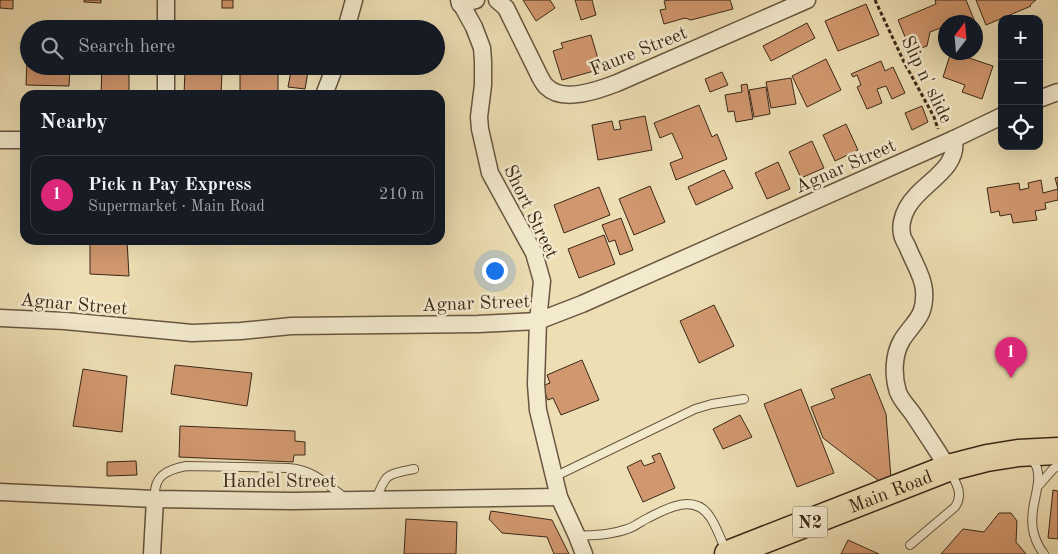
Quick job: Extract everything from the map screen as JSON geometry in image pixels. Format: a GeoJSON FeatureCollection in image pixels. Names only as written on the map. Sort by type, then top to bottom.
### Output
{"type":"FeatureCollection","features":[{"type":"Feature","properties":{"kind":"highway","name":"Main Road"},"geometry":{"type":"LineString","coordinates":[[728,554],[948,468],[987,458],[1018,453],[1058,451]]}},
{"type":"Feature","properties":{"kind":"street"},"geometry":{"type":"LineString","coordinates":[[166,0],[166,20]]}},
{"type":"Feature","properties":{"kind":"street"},"geometry":{"type":"LineString","coordinates":[[348,20],[354,0]]}},
{"type":"Feature","properties":{"kind":"street","name":"Faure Street"},"geometry":{"type":"LineString","coordinates":[[497,0],[506,8],[547,88],[564,95],[599,90],[807,0]]}},
{"type":"Feature","properties":{"kind":"street","name":"Short Street"},"geometry":{"type":"LineString","coordinates":[[465,1],[482,48],[483,85],[479,117],[490,173],[534,253],[542,281],[538,321],[536,384],[538,410],[559,498],[584,554]]}},
{"type":"Feature","properties":{"kind":"street"},"geometry":{"type":"LineString","coordinates":[[166,75],[166,90]]}},
{"type":"Feature","properties":{"kind":"street"},"geometry":{"type":"LineString","coordinates":[[326,90],[332,75]]}},
{"type":"Feature","properties":{"kind":"street","name":"Agnar Street"},"geometry":{"type":"LineString","coordinates":[[0,318],[66,321],[192,333],[291,326],[478,324],[538,321],[582,304],[998,118]]}},
{"type":"Feature","properties":{"kind":"street"},"geometry":{"type":"LineString","coordinates":[[0,140],[20,140]]}},
{"type":"Feature","properties":{"kind":"street"},"geometry":{"type":"LineString","coordinates":[[948,468],[899,393],[895,376],[899,346],[920,318],[924,304],[924,288],[902,234],[903,220],[907,208],[916,196],[948,166],[956,147],[949,141]]}},
{"type":"Feature","properties":{"kind":"street","name":"Handel Street"},"geometry":{"type":"LineString","coordinates":[[0,492],[155,499],[292,501],[559,498]]}},
{"type":"Feature","properties":{"kind":"street"},"geometry":{"type":"LineString","coordinates":[[152,554],[155,499]]}},
{"type":"Feature","properties":{"kind":"lane"},"geometry":{"type":"LineString","coordinates":[[554,477],[695,409],[744,399]]}},
{"type":"Feature","properties":{"kind":"lane"},"geometry":{"type":"LineString","coordinates":[[1018,453],[1032,458],[1037,468],[1039,485],[1032,520],[1034,537],[1044,554]]}},
{"type":"Feature","properties":{"kind":"lane"},"geometry":{"type":"LineString","coordinates":[[155,499],[156,483],[165,472],[186,466],[195,466],[303,469],[349,500]]}},
{"type":"Feature","properties":{"kind":"lane"},"geometry":{"type":"LineString","coordinates":[[1039,485],[1058,466]]}},
{"type":"Feature","properties":{"kind":"lane"},"geometry":{"type":"LineString","coordinates":[[910,544],[958,503],[959,490],[948,468]]}},
{"type":"Feature","properties":{"kind":"lane"},"geometry":{"type":"LineString","coordinates":[[376,500],[381,485],[389,475],[414,469]]}},
{"type":"Feature","properties":{"kind":"lane"},"geometry":{"type":"LineString","coordinates":[[577,536],[611,534],[630,529],[648,518],[674,506],[686,503],[698,506],[710,516],[728,554]]}},
{"type":"Feature","properties":{"kind":"path","name":"Slip n' slide"},"geometry":{"type":"LineString","coordinates":[[874,0],[904,62],[949,141]]}},
{"type":"Feature","properties":{"kind":"building"},"geometry":{"type":"Polygon","coordinates":[[[0,0],[13,0],[13,9],[0,8],[0,0]]]}},
{"type":"Feature","properties":{"kind":"building"},"geometry":{"type":"Polygon","coordinates":[[[84,0],[101,0],[101,3],[84,2],[84,0]]]}},
{"type":"Feature","properties":{"kind":"building"},"geometry":{"type":"Polygon","coordinates":[[[222,0],[233,0],[233,8],[222,8],[222,0]]]}},
{"type":"Feature","properties":{"kind":"building"},"geometry":{"type":"Polygon","coordinates":[[[523,0],[550,0],[555,8],[536,21],[523,0]]]}},
{"type":"Feature","properties":{"kind":"building"},"geometry":{"type":"Polygon","coordinates":[[[575,0],[592,0],[596,15],[581,20],[575,0]]]}},
{"type":"Feature","properties":{"kind":"building"},"geometry":{"type":"Polygon","coordinates":[[[730,0],[733,9],[691,20],[685,18],[664,24],[660,10],[666,9],[664,1],[730,0]]]}},
{"type":"Feature","properties":{"kind":"building"},"geometry":{"type":"Polygon","coordinates":[[[935,0],[966,0],[972,15],[938,15],[938,29],[930,32],[927,46],[918,49],[908,44],[898,20],[936,4],[935,0]]]}},
{"type":"Feature","properties":{"kind":"building"},"geometry":{"type":"Polygon","coordinates":[[[976,0],[1036,0],[1031,6],[1010,15],[998,15],[998,20],[986,25],[976,0]]]}},
{"type":"Feature","properties":{"kind":"building"},"geometry":{"type":"Polygon","coordinates":[[[866,4],[879,35],[838,51],[825,21],[866,4]]]}},
{"type":"Feature","properties":{"kind":"building"},"geometry":{"type":"Polygon","coordinates":[[[807,23],[815,38],[771,61],[763,46],[807,23]]]}},
{"type":"Feature","properties":{"kind":"building"},"geometry":{"type":"Polygon","coordinates":[[[591,35],[601,69],[562,80],[553,51],[563,48],[561,43],[591,35]]]}},
{"type":"Feature","properties":{"kind":"building"},"geometry":{"type":"Polygon","coordinates":[[[826,59],[841,90],[807,107],[792,76],[826,59]]]}},
{"type":"Feature","properties":{"kind":"building"},"geometry":{"type":"Polygon","coordinates":[[[948,60],[975,60],[993,66],[982,99],[962,92],[965,85],[943,77],[948,60]]]}},
{"type":"Feature","properties":{"kind":"building"},"geometry":{"type":"Polygon","coordinates":[[[881,61],[885,71],[893,67],[905,93],[892,99],[886,86],[877,89],[882,103],[867,109],[857,87],[861,85],[857,75],[853,77],[851,74],[881,61]]]}},
{"type":"Feature","properties":{"kind":"building"},"geometry":{"type":"Polygon","coordinates":[[[722,72],[728,85],[710,92],[705,79],[722,72]]]}},
{"type":"Feature","properties":{"kind":"building"},"geometry":{"type":"Polygon","coordinates":[[[26,75],[70,75],[69,86],[26,85],[26,75]]]}},
{"type":"Feature","properties":{"kind":"building"},"geometry":{"type":"Polygon","coordinates":[[[102,75],[129,75],[129,90],[101,90],[102,75]]]}},
{"type":"Feature","properties":{"kind":"building"},"geometry":{"type":"Polygon","coordinates":[[[185,75],[222,75],[221,90],[184,90],[185,75]]]}},
{"type":"Feature","properties":{"kind":"building"},"geometry":{"type":"Polygon","coordinates":[[[240,75],[278,75],[278,90],[240,90],[240,75]]]}},
{"type":"Feature","properties":{"kind":"building"},"geometry":{"type":"Polygon","coordinates":[[[290,75],[307,75],[305,89],[288,87],[290,75]]]}},
{"type":"Feature","properties":{"kind":"building"},"geometry":{"type":"Polygon","coordinates":[[[791,78],[796,104],[771,108],[766,82],[791,78]]]}},
{"type":"Feature","properties":{"kind":"building"},"geometry":{"type":"Polygon","coordinates":[[[747,84],[753,119],[736,122],[734,111],[728,112],[725,95],[742,92],[741,85],[747,84]]]}},
{"type":"Feature","properties":{"kind":"building"},"geometry":{"type":"Polygon","coordinates":[[[766,87],[770,114],[754,117],[749,90],[766,87]]]}},
{"type":"Feature","properties":{"kind":"building"},"geometry":{"type":"Polygon","coordinates":[[[699,105],[712,137],[717,134],[727,159],[676,180],[670,163],[683,158],[672,133],[660,138],[654,123],[699,105]]]}},
{"type":"Feature","properties":{"kind":"building"},"geometry":{"type":"Polygon","coordinates":[[[922,106],[928,122],[912,130],[905,113],[922,106]]]}},
{"type":"Feature","properties":{"kind":"building"},"geometry":{"type":"Polygon","coordinates":[[[645,116],[652,150],[598,160],[592,125],[612,121],[614,130],[621,129],[619,121],[645,116]]]}},
{"type":"Feature","properties":{"kind":"building"},"geometry":{"type":"Polygon","coordinates":[[[846,124],[858,150],[835,161],[823,135],[846,124]]]}},
{"type":"Feature","properties":{"kind":"building"},"geometry":{"type":"Polygon","coordinates":[[[812,141],[824,168],[801,178],[789,152],[812,141]]]}},
{"type":"Feature","properties":{"kind":"building"},"geometry":{"type":"Polygon","coordinates":[[[778,162],[790,189],[767,199],[755,173],[778,162]]]}},
{"type":"Feature","properties":{"kind":"building"},"geometry":{"type":"Polygon","coordinates":[[[724,170],[733,188],[696,205],[688,187],[724,170]]]}},
{"type":"Feature","properties":{"kind":"building"},"geometry":{"type":"Polygon","coordinates":[[[1058,177],[1058,189],[1055,178],[1058,177]]]}},
{"type":"Feature","properties":{"kind":"building"},"geometry":{"type":"Polygon","coordinates":[[[1041,180],[1043,193],[1058,189],[1058,200],[1045,203],[1046,209],[1035,211],[1037,220],[1013,223],[1011,214],[1000,216],[999,211],[991,213],[987,188],[1019,183],[1020,190],[1029,188],[1028,183],[1041,180]]]}},
{"type":"Feature","properties":{"kind":"building"},"geometry":{"type":"Polygon","coordinates":[[[650,186],[665,222],[634,235],[619,199],[650,186]]]}},
{"type":"Feature","properties":{"kind":"building"},"geometry":{"type":"Polygon","coordinates":[[[599,187],[610,215],[564,233],[554,205],[599,187]]]}},
{"type":"Feature","properties":{"kind":"building"},"geometry":{"type":"Polygon","coordinates":[[[621,218],[633,250],[620,255],[615,240],[609,242],[602,225],[621,218]]]}},
{"type":"Feature","properties":{"kind":"building"},"geometry":{"type":"Polygon","coordinates":[[[604,235],[615,264],[579,278],[568,249],[604,235]]]}},
{"type":"Feature","properties":{"kind":"building"},"geometry":{"type":"Polygon","coordinates":[[[90,245],[127,245],[129,276],[90,274],[90,245]]]}},
{"type":"Feature","properties":{"kind":"building"},"geometry":{"type":"Polygon","coordinates":[[[714,305],[734,346],[699,363],[680,321],[714,305]]]}},
{"type":"Feature","properties":{"kind":"building"},"geometry":{"type":"Polygon","coordinates":[[[582,360],[599,400],[561,415],[553,398],[548,400],[542,386],[550,383],[547,375],[582,360]]]}},
{"type":"Feature","properties":{"kind":"building"},"geometry":{"type":"Polygon","coordinates":[[[175,365],[252,373],[247,406],[171,394],[175,365]]]}},
{"type":"Feature","properties":{"kind":"building"},"geometry":{"type":"Polygon","coordinates":[[[83,369],[127,376],[122,432],[73,426],[83,369]]]}},
{"type":"Feature","properties":{"kind":"building"},"geometry":{"type":"Polygon","coordinates":[[[870,374],[886,414],[892,491],[823,438],[811,407],[835,398],[831,389],[870,374]]]}},
{"type":"Feature","properties":{"kind":"building"},"geometry":{"type":"Polygon","coordinates":[[[801,389],[834,473],[797,487],[764,404],[801,389]]]}},
{"type":"Feature","properties":{"kind":"building"},"geometry":{"type":"Polygon","coordinates":[[[740,415],[752,437],[723,449],[713,429],[740,415]]]}},
{"type":"Feature","properties":{"kind":"building"},"geometry":{"type":"Polygon","coordinates":[[[180,426],[295,431],[295,441],[305,442],[305,455],[294,455],[293,462],[179,457],[180,426]]]}},
{"type":"Feature","properties":{"kind":"building"},"geometry":{"type":"Polygon","coordinates":[[[660,453],[675,488],[643,502],[627,467],[641,460],[644,466],[655,462],[652,456],[660,453]]]}},
{"type":"Feature","properties":{"kind":"building"},"geometry":{"type":"Polygon","coordinates":[[[136,461],[137,475],[107,476],[107,462],[136,461]]]}},
{"type":"Feature","properties":{"kind":"building"},"geometry":{"type":"Polygon","coordinates":[[[1053,490],[1058,491],[1058,539],[1048,538],[1053,490]]]}},
{"type":"Feature","properties":{"kind":"building"},"geometry":{"type":"Polygon","coordinates":[[[491,511],[552,520],[569,554],[554,554],[547,537],[502,533],[489,519],[491,511]]]}},
{"type":"Feature","properties":{"kind":"building"},"geometry":{"type":"Polygon","coordinates":[[[999,513],[1011,513],[1017,521],[1016,542],[1026,554],[941,554],[963,529],[984,532],[999,513]]]}},
{"type":"Feature","properties":{"kind":"building"},"geometry":{"type":"Polygon","coordinates":[[[406,519],[457,522],[456,554],[404,554],[406,519]]]}},
{"type":"Feature","properties":{"kind":"building"},"geometry":{"type":"Polygon","coordinates":[[[848,540],[879,554],[841,554],[848,540]]]}},
{"type":"Feature","properties":{"kind":"place","name":"Pick n Pay Express"},"geometry":{"type":"Point","coordinates":[1011,378]}}]}
